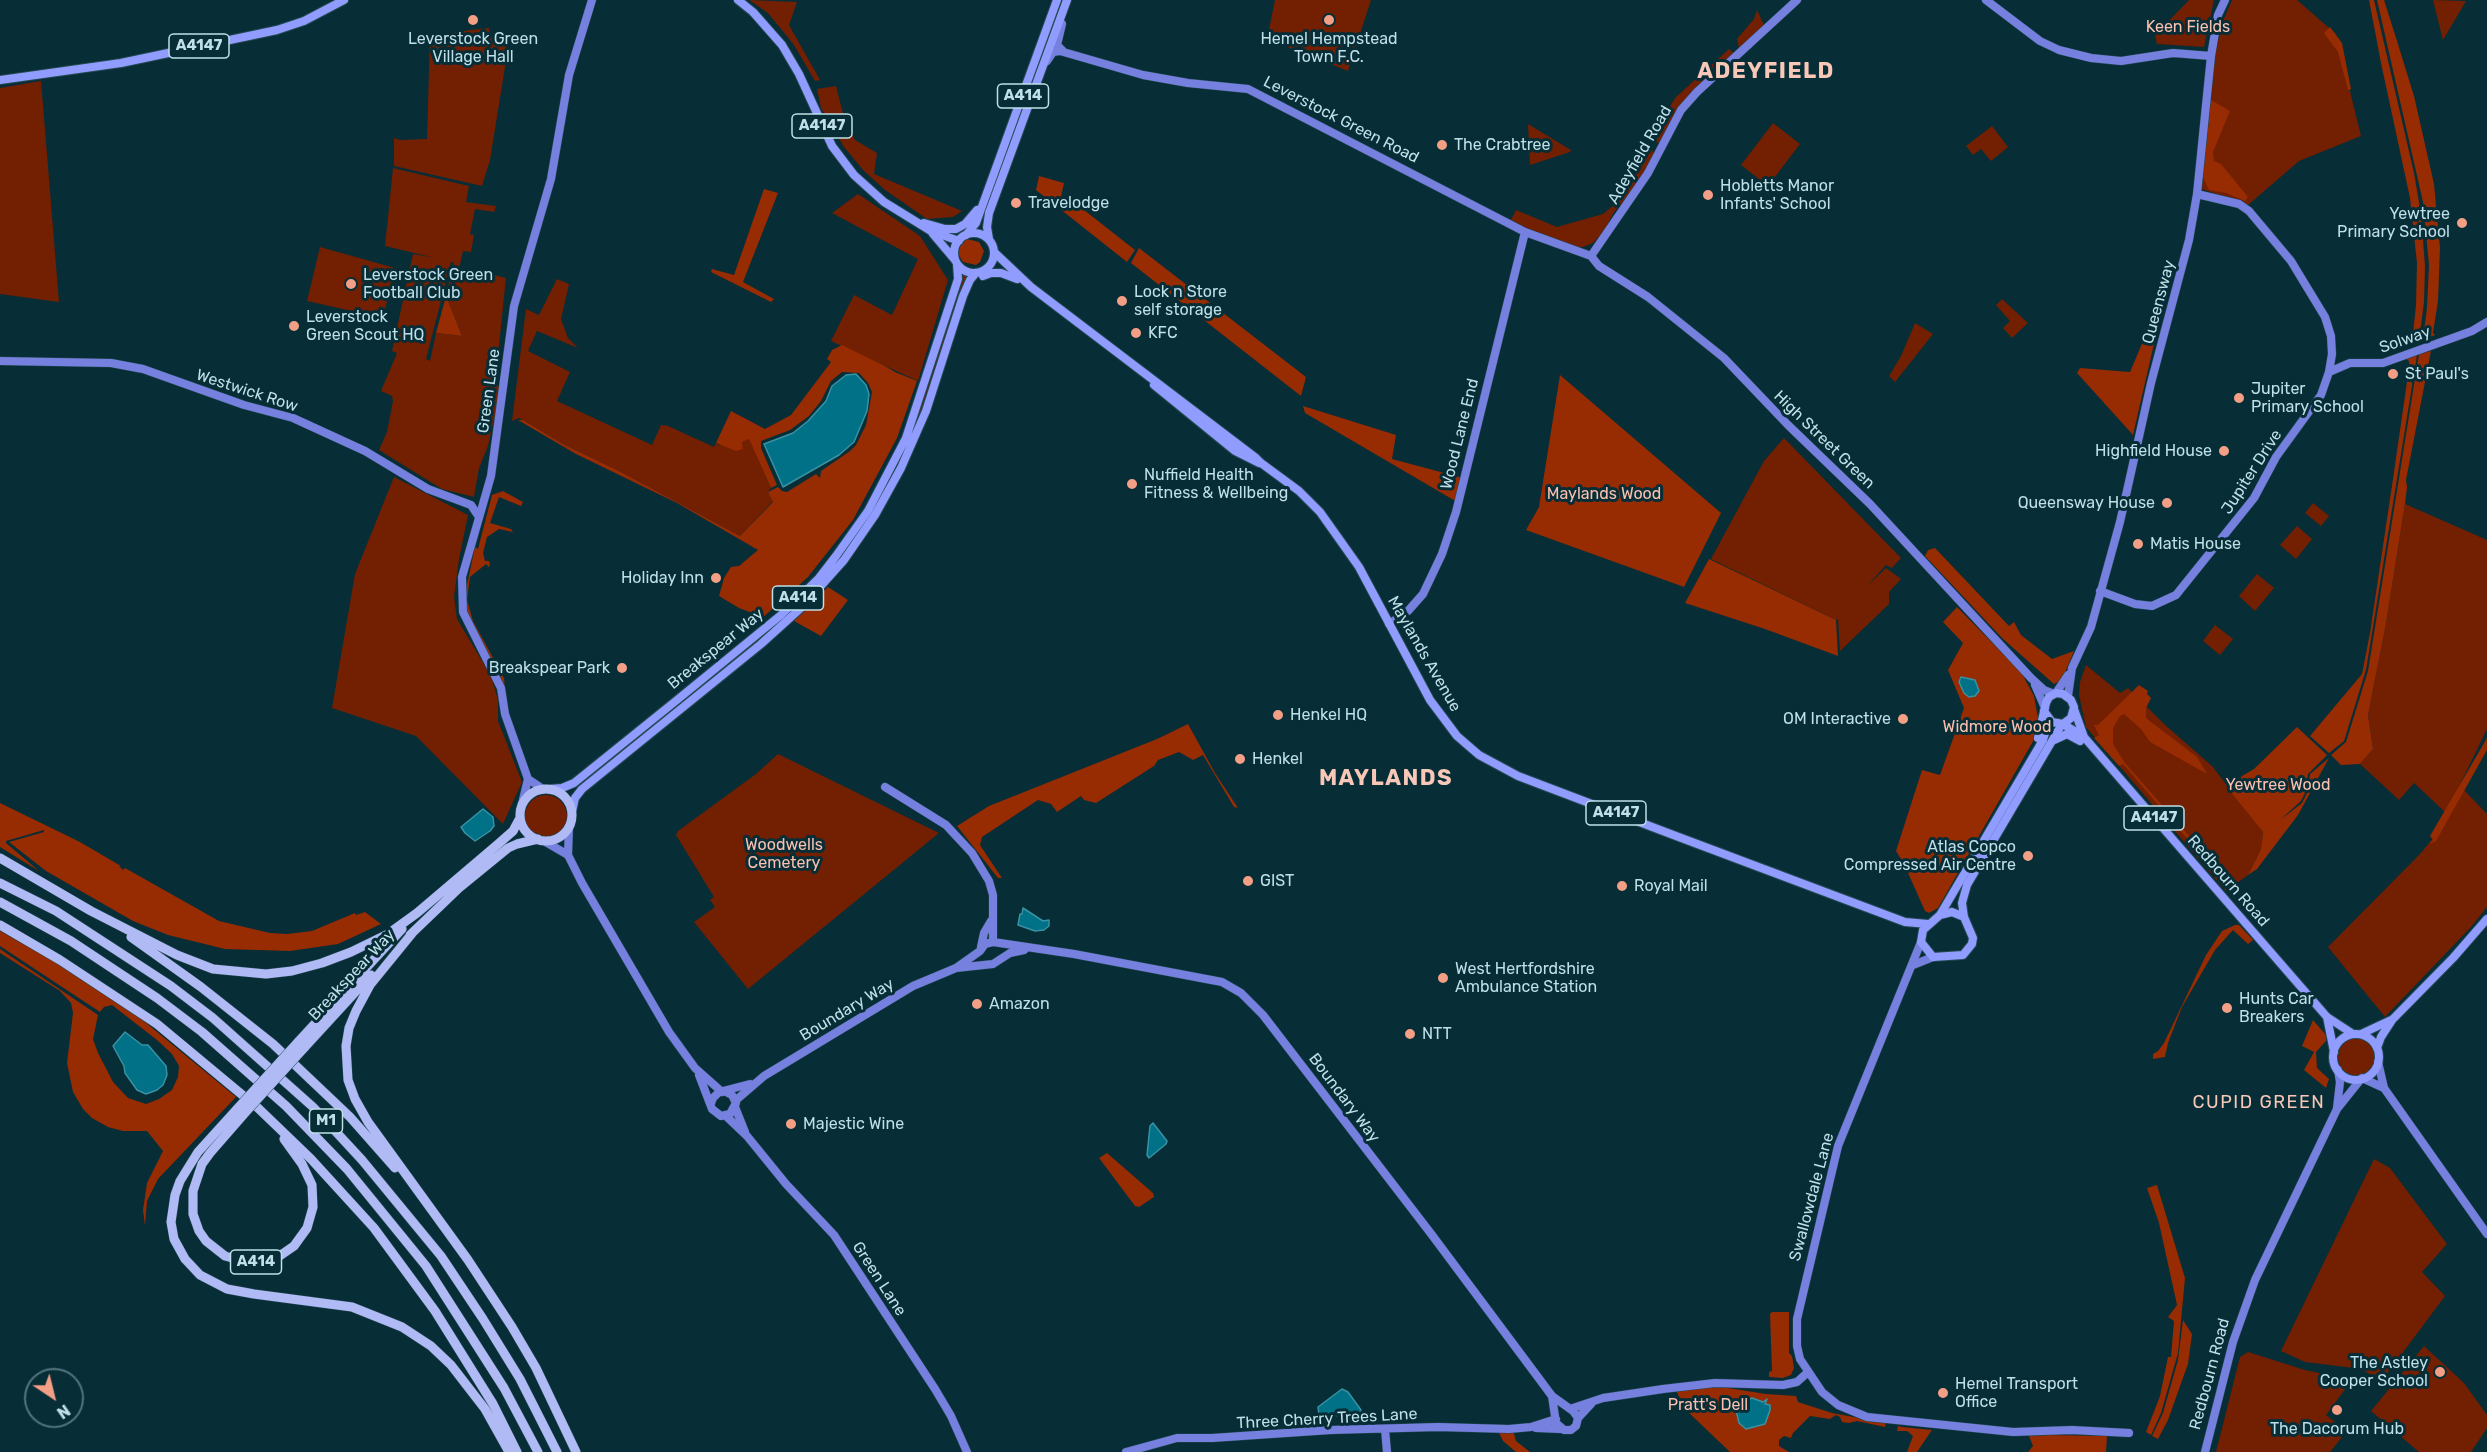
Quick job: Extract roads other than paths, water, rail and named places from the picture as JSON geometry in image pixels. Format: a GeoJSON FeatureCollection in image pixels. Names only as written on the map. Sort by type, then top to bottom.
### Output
{"type":"FeatureCollection","features":[{"type":"Feature","properties":{"kind":"highway"},"geometry":{"type":"LineString","coordinates":[[0,858],[91,911],[199,965],[233,972],[266,974],[292,971],[340,957],[388,934],[417,913],[512,832],[520,818],[522,804],[535,791],[555,790],[567,799],[572,812],[569,827],[558,837],[541,840],[524,829],[520,818]]}},
{"type":"Feature","properties":{"kind":"highway","name":"Breakspear Way"},"geometry":{"type":"LineString","coordinates":[[301,1045],[459,888],[508,848],[517,843],[541,840]]}},
{"type":"Feature","properties":{"kind":"highway","name":"M1"},"geometry":{"type":"LineString","coordinates":[[0,882],[56,911],[171,986],[213,1018],[313,1107],[362,1160],[441,1256],[520,1380],[557,1452]]}},
{"type":"Feature","properties":{"kind":"highway","name":"M1"},"geometry":{"type":"LineString","coordinates":[[0,902],[70,940],[157,998],[202,1032],[286,1106],[347,1169],[426,1266],[504,1388],[538,1452]]}},
{"type":"Feature","properties":{"kind":"highway","name":"M1"},"geometry":{"type":"LineString","coordinates":[[91,911],[201,987],[273,1044],[350,1117],[435,1216]]}},
{"type":"Feature","properties":{"kind":"highway"},"geometry":{"type":"LineString","coordinates":[[301,1045],[417,913]]}},
{"type":"Feature","properties":{"kind":"highway","name":"A414"},"geometry":{"type":"LineString","coordinates":[[0,925],[60,960],[157,1024],[258,1108],[302,1164],[312,1185],[313,1207],[307,1228],[294,1246],[278,1257],[257,1262],[236,1260],[215,1249],[199,1231],[193,1214],[193,1191],[202,1164],[241,1111],[301,1045]]}},
{"type":"Feature","properties":{"kind":"highway","name":"M1"},"geometry":{"type":"LineString","coordinates":[[414,932],[362,998],[349,1028],[346,1063],[352,1090],[361,1111],[468,1260],[512,1327],[536,1368],[576,1452]]}},
{"type":"Feature","properties":{"kind":"highway","name":"M1"},"geometry":{"type":"LineString","coordinates":[[258,1108],[346,1196],[401,1264],[466,1358],[518,1452]]}},
{"type":"Feature","properties":{"kind":"highway"},"geometry":{"type":"LineString","coordinates":[[241,1111],[198,1152],[180,1181],[175,1195],[171,1222],[174,1239],[185,1259],[200,1275],[227,1289],[343,1305],[368,1312],[402,1327],[431,1346],[451,1365],[485,1409],[509,1452]]}},
{"type":"Feature","properties":{"kind":"main road","name":"A4147"},"geometry":{"type":"LineString","coordinates":[[0,80],[121,63],[285,28],[304,21],[344,0]]}},
{"type":"Feature","properties":{"kind":"main road","name":"A4147"},"geometry":{"type":"LineString","coordinates":[[738,0],[771,30],[793,62],[826,134],[840,158],[867,188],[931,231],[962,238]]}},
{"type":"Feature","properties":{"kind":"main road","name":"A414"},"geometry":{"type":"LineString","coordinates":[[989,239],[987,227],[989,213],[1035,76],[1056,0]]}},
{"type":"Feature","properties":{"kind":"main road","name":"A414"},"geometry":{"type":"LineString","coordinates":[[962,238],[976,223],[987,190],[1035,76],[1055,43],[1067,0]]}},
{"type":"Feature","properties":{"kind":"main road","name":"A4147"},"geometry":{"type":"LineString","coordinates":[[910,218],[945,229],[961,227],[975,215],[987,190]]}},
{"type":"Feature","properties":{"kind":"main road","name":"A4147"},"geometry":{"type":"LineString","coordinates":[[931,231],[956,262]]}},
{"type":"Feature","properties":{"kind":"main road"},"geometry":{"type":"LineString","coordinates":[[979,233],[989,239],[995,253],[988,268],[976,273],[963,269],[956,262],[954,252],[962,238],[979,233]]}},
{"type":"Feature","properties":{"kind":"main road","name":"Maylands Avenue"},"geometry":{"type":"LineString","coordinates":[[995,253],[1031,287],[1299,491],[1326,518],[1359,567],[1430,700],[1444,721],[1470,747],[1500,768],[1905,922],[1928,924]]}},
{"type":"Feature","properties":{"kind":"main road","name":"Breakspear Way"},"geometry":{"type":"LineString","coordinates":[[546,789],[562,788],[573,783],[781,615],[819,578],[868,511],[906,438],[958,279],[956,262]]}},
{"type":"Feature","properties":{"kind":"main road","name":"Maylands Avenue"},"geometry":{"type":"LineString","coordinates":[[988,268],[1000,268],[1031,287]]}},
{"type":"Feature","properties":{"kind":"main road","name":"Breakspear Way"},"geometry":{"type":"LineString","coordinates":[[572,812],[575,798],[582,789],[761,644],[802,608],[844,560],[890,490],[915,440],[963,296],[976,273]]}},
{"type":"Feature","properties":{"kind":"main road"},"geometry":{"type":"LineString","coordinates":[[963,296],[974,282],[991,273],[1001,273],[1017,279]]}},
{"type":"Feature","properties":{"kind":"main road","name":"Maylands Avenue"},"geometry":{"type":"LineString","coordinates":[[1141,372],[1170,400],[1245,458],[1261,463]]}},
{"type":"Feature","properties":{"kind":"main road"},"geometry":{"type":"LineString","coordinates":[[1185,404],[1184,407],[1191,417]]}},
{"type":"Feature","properties":{"kind":"main road"},"geometry":{"type":"LineString","coordinates":[[1236,443],[1245,458]]}},
{"type":"Feature","properties":{"kind":"main road"},"geometry":{"type":"LineString","coordinates":[[1940,915],[2045,734],[2046,713],[2047,700],[2057,691],[2068,696],[2074,708],[2071,718],[2063,724],[2056,724],[2046,713]]}},
{"type":"Feature","properties":{"kind":"main road","name":"Redbourn Road"},"geometry":{"type":"LineString","coordinates":[[2074,708],[2084,737],[2090,746],[2327,1017],[2357,1034]]}},
{"type":"Feature","properties":{"kind":"main road","name":"A4147"},"geometry":{"type":"LineString","coordinates":[[1964,917],[1962,903],[1967,885],[2063,724]]}},
{"type":"Feature","properties":{"kind":"main road","name":"Redbourn Road"},"geometry":{"type":"LineString","coordinates":[[2063,724],[2084,737]]}},
{"type":"Feature","properties":{"kind":"main road","name":"A4147"},"geometry":{"type":"LineString","coordinates":[[2046,750],[2056,738],[2063,735],[2075,737],[2108,765]]}},
{"type":"Feature","properties":{"kind":"main road"},"geometry":{"type":"LineString","coordinates":[[1952,912],[1964,917],[1973,938],[1963,955],[1933,957],[1921,940],[1928,924],[1940,915],[1952,912]]}},
{"type":"Feature","properties":{"kind":"main road"},"geometry":{"type":"LineString","coordinates":[[2392,1020],[2341,1040],[2334,1052],[2338,1070],[2346,1077],[2362,1079],[2373,1072],[2378,1062],[2377,1048],[2381,1037],[2392,1020],[2454,958],[2487,919]]}},
{"type":"Feature","properties":{"kind":"main road","name":"Maylands Avenue"},"geometry":{"type":"LineString","coordinates":[[1905,922],[1921,940]]}},
{"type":"Feature","properties":{"kind":"main road","name":"Redbourn Road"},"geometry":{"type":"LineString","coordinates":[[2327,1017],[2334,1052]]}},
{"type":"Feature","properties":{"kind":"main road"},"geometry":{"type":"LineString","coordinates":[[2357,1034],[2373,1041],[2377,1048]]}},
{"type":"Feature","properties":{"kind":"street","name":"Green Lane"},"geometry":{"type":"LineString","coordinates":[[528,779],[505,714],[501,688],[463,612],[462,577],[491,476],[514,306],[551,179],[569,75],[592,0]]}},
{"type":"Feature","properties":{"kind":"street","name":"Adeyfield Road"},"geometry":{"type":"LineString","coordinates":[[1591,256],[1648,173],[1681,110],[1697,92],[1797,0]]}},
{"type":"Feature","properties":{"kind":"street"},"geometry":{"type":"LineString","coordinates":[[1986,0],[2040,40],[2059,50],[2091,58],[2121,61],[2173,53],[2211,56]]}},
{"type":"Feature","properties":{"kind":"street","name":"Queensway"},"geometry":{"type":"LineString","coordinates":[[2068,696],[2077,648],[2095,606],[2120,522],[2151,383],[2189,240],[2197,194],[2211,56],[2218,15],[2225,0]]}},
{"type":"Feature","properties":{"kind":"street"},"geometry":{"type":"LineString","coordinates":[[1055,43],[1064,52]]}},
{"type":"Feature","properties":{"kind":"street"},"geometry":{"type":"LineString","coordinates":[[1035,76],[1050,55],[1057,51],[1064,52]]}},
{"type":"Feature","properties":{"kind":"street","name":"Leverstock Green Road"},"geometry":{"type":"LineString","coordinates":[[1064,52],[1143,75],[1256,92],[1525,232],[1591,256]]}},
{"type":"Feature","properties":{"kind":"street","name":"Jupiter Drive"},"geometry":{"type":"LineString","coordinates":[[2100,591],[2135,604],[2152,606],[2176,595],[2254,498],[2276,457],[2321,395],[2329,372],[2332,354],[2331,336],[2325,317],[2306,283],[2278,244],[2249,211],[2239,204],[2197,194]]}},
{"type":"Feature","properties":{"kind":"street","name":"Wood Lane End"},"geometry":{"type":"LineString","coordinates":[[1389,624],[1408,611],[1423,594],[1442,554],[1456,512],[1525,232]]}},
{"type":"Feature","properties":{"kind":"street","name":"High Street Green"},"geometry":{"type":"LineString","coordinates":[[1591,256],[1599,266],[1648,297],[1724,357],[1788,424],[1870,504],[2031,678],[2044,690],[2057,691]]}},
{"type":"Feature","properties":{"kind":"street","name":"Solway"},"geometry":{"type":"LineString","coordinates":[[2329,372],[2345,364],[2383,363],[2472,331],[2487,322]]}},
{"type":"Feature","properties":{"kind":"street"},"geometry":{"type":"LineString","coordinates":[[2332,354],[2345,364]]}},
{"type":"Feature","properties":{"kind":"street","name":"Westwick Row"},"geometry":{"type":"LineString","coordinates":[[0,361],[111,363],[143,369],[244,405],[293,418],[364,451],[428,489],[471,505]]}},
{"type":"Feature","properties":{"kind":"street"},"geometry":{"type":"LineString","coordinates":[[479,516],[471,505],[485,498]]}},
{"type":"Feature","properties":{"kind":"street","name":"High Street Green"},"geometry":{"type":"LineString","coordinates":[[2020,665],[2044,685],[2057,691]]}},
{"type":"Feature","properties":{"kind":"street","name":"Queensway"},"geometry":{"type":"LineString","coordinates":[[2057,691],[2072,668]]}},
{"type":"Feature","properties":{"kind":"street","name":"Queensway"},"geometry":{"type":"LineString","coordinates":[[2072,668],[2074,708]]}},
{"type":"Feature","properties":{"kind":"street","name":"High Street Green"},"geometry":{"type":"LineString","coordinates":[[2031,678],[2040,693],[2046,713]]}},
{"type":"Feature","properties":{"kind":"street"},"geometry":{"type":"LineString","coordinates":[[522,804],[528,779],[546,789]]}},
{"type":"Feature","properties":{"kind":"street"},"geometry":{"type":"LineString","coordinates":[[885,787],[933,816],[961,840],[989,881],[995,902],[993,917],[995,944],[1001,951],[995,963],[986,963],[980,957],[981,949],[984,933],[993,917]]}},
{"type":"Feature","properties":{"kind":"street"},"geometry":{"type":"LineString","coordinates":[[568,855],[569,827]]}},
{"type":"Feature","properties":{"kind":"street"},"geometry":{"type":"LineString","coordinates":[[541,840],[568,855],[669,1032],[695,1068],[714,1112],[726,1116],[735,1104],[732,1095],[724,1092],[695,1068]]}},
{"type":"Feature","properties":{"kind":"street","name":"Swallowdale Lane"},"geometry":{"type":"LineString","coordinates":[[1808,1373],[1800,1359],[1797,1346],[1797,1319],[1838,1146],[1913,965],[1921,940]]}},
{"type":"Feature","properties":{"kind":"street"},"geometry":{"type":"LineString","coordinates":[[981,949],[995,944]]}},
{"type":"Feature","properties":{"kind":"street","name":"Boundary Way"},"geometry":{"type":"LineString","coordinates":[[995,944],[1074,954],[1222,982],[1241,993],[1267,1020],[1552,1396],[1569,1409]]}},
{"type":"Feature","properties":{"kind":"street","name":"Boundary Way"},"geometry":{"type":"LineString","coordinates":[[956,968],[981,949]]}},
{"type":"Feature","properties":{"kind":"street","name":"Boundary Way"},"geometry":{"type":"LineString","coordinates":[[1000,957],[1029,949]]}},
{"type":"Feature","properties":{"kind":"street"},"geometry":{"type":"LineString","coordinates":[[1913,965],[1933,957]]}},
{"type":"Feature","properties":{"kind":"street","name":"Boundary Way"},"geometry":{"type":"LineString","coordinates":[[724,1092],[757,1081],[913,986],[956,968],[986,963]]}},
{"type":"Feature","properties":{"kind":"street"},"geometry":{"type":"LineString","coordinates":[[2378,1062],[2384,1088],[2487,1234]]}},
{"type":"Feature","properties":{"kind":"street","name":"Redbourn Road"},"geometry":{"type":"LineString","coordinates":[[2337,1109],[2340,1082],[2338,1070]]}},
{"type":"Feature","properties":{"kind":"street"},"geometry":{"type":"LineString","coordinates":[[2362,1079],[2384,1088]]}},
{"type":"Feature","properties":{"kind":"street","name":"Redbourn Road"},"geometry":{"type":"LineString","coordinates":[[2205,1452],[2236,1331],[2255,1280],[2337,1109],[2362,1079]]}},
{"type":"Feature","properties":{"kind":"street","name":"Boundary Way"},"geometry":{"type":"LineString","coordinates":[[735,1104],[757,1081]]}},
{"type":"Feature","properties":{"kind":"street"},"geometry":{"type":"LineString","coordinates":[[711,1103],[715,1094],[724,1092]]}},
{"type":"Feature","properties":{"kind":"street","name":"Green Lane"},"geometry":{"type":"LineString","coordinates":[[735,1104],[747,1136]]}},
{"type":"Feature","properties":{"kind":"street","name":"Green Lane"},"geometry":{"type":"LineString","coordinates":[[726,1116],[747,1136],[786,1184],[834,1235],[935,1389],[951,1416],[967,1452]]}},
{"type":"Feature","properties":{"kind":"street"},"geometry":{"type":"LineString","coordinates":[[1808,1373],[1822,1392],[1838,1405],[1868,1417],[2013,1432],[2072,1430],[2129,1433]]}},
{"type":"Feature","properties":{"kind":"street","name":"Three Cherry Trees Lane"},"geometry":{"type":"LineString","coordinates":[[1531,1427],[1556,1417],[1561,1410],[1595,1400],[1715,1383],[1783,1385],[1797,1382],[1808,1373]]}},
{"type":"Feature","properties":{"kind":"street","name":"Boundary Way"},"geometry":{"type":"LineString","coordinates":[[1552,1396],[1556,1417]]}},
{"type":"Feature","properties":{"kind":"street"},"geometry":{"type":"LineString","coordinates":[[1556,1417],[1560,1429],[1568,1431],[1574,1428],[1578,1418],[1595,1400]]}},
{"type":"Feature","properties":{"kind":"street"},"geometry":{"type":"LineString","coordinates":[[1569,1409],[1578,1418]]}},
{"type":"Feature","properties":{"kind":"street","name":"Three Cherry Trees Lane"},"geometry":{"type":"LineString","coordinates":[[1126,1452],[1177,1438],[1384,1429],[1531,1427],[1560,1429]]}},
{"type":"Feature","properties":{"kind":"street"},"geometry":{"type":"LineString","coordinates":[[1384,1429],[1387,1452]]}},
{"type":"Feature","properties":{"kind":"water"},"geometry":{"type":"Polygon","coordinates":[[[856,374],[866,385],[869,394],[867,411],[854,442],[839,455],[783,487],[764,444],[793,433],[808,421],[826,401],[832,386],[846,375],[856,374]]]}},
{"type":"Feature","properties":{"kind":"water"},"geometry":{"type":"Polygon","coordinates":[[[1961,677],[1975,680],[1979,691],[1975,696],[1969,697],[1964,693],[1959,682],[1961,677]]]}},
{"type":"Feature","properties":{"kind":"water"},"geometry":{"type":"Polygon","coordinates":[[[483,809],[493,817],[494,826],[475,841],[461,827],[483,809]]]}},
{"type":"Feature","properties":{"kind":"water"},"geometry":{"type":"Polygon","coordinates":[[[1023,908],[1043,921],[1049,920],[1049,926],[1044,930],[1035,931],[1018,925],[1023,908]]]}},
{"type":"Feature","properties":{"kind":"water"},"geometry":{"type":"Polygon","coordinates":[[[125,1032],[142,1045],[148,1045],[166,1066],[167,1075],[163,1085],[157,1090],[146,1094],[137,1090],[125,1073],[124,1066],[113,1046],[125,1032]]]}},
{"type":"Feature","properties":{"kind":"water"},"geometry":{"type":"Polygon","coordinates":[[[1153,1123],[1167,1141],[1149,1158],[1147,1155],[1150,1126],[1153,1123]]]}},
{"type":"Feature","properties":{"kind":"water"},"geometry":{"type":"Polygon","coordinates":[[[1342,1389],[1348,1392],[1361,1410],[1359,1416],[1319,1415],[1318,1407],[1342,1389]]]}},
{"type":"Feature","properties":{"kind":"water"},"geometry":{"type":"Polygon","coordinates":[[[1752,1398],[1763,1402],[1767,1399],[1765,1404],[1770,1405],[1770,1410],[1765,1424],[1746,1429],[1739,1423],[1736,1410],[1744,1401],[1752,1398]]]}},
{"type":"Feature","properties":{"kind":"place","name":"Leverstock Green Village Hall"},"geometry":{"type":"Point","coordinates":[473,20]}},
{"type":"Feature","properties":{"kind":"place","name":"Hemel Hempstead Town F.C."},"geometry":{"type":"Point","coordinates":[1329,20]}},
{"type":"Feature","properties":{"kind":"place","name":"The Crabtree"},"geometry":{"type":"Point","coordinates":[1442,145]}},
{"type":"Feature","properties":{"kind":"place","name":"Hobletts Manor Infants' School"},"geometry":{"type":"Point","coordinates":[1708,195]}},
{"type":"Feature","properties":{"kind":"place","name":"Travelodge"},"geometry":{"type":"Point","coordinates":[1016,203]}},
{"type":"Feature","properties":{"kind":"place","name":"Yewtree Primary School"},"geometry":{"type":"Point","coordinates":[2462,223]}},
{"type":"Feature","properties":{"kind":"place","name":"Leverstock Green Football Club"},"geometry":{"type":"Point","coordinates":[351,284]}},
{"type":"Feature","properties":{"kind":"place","name":"Lock n Store self storage"},"geometry":{"type":"Point","coordinates":[1122,301]}},
{"type":"Feature","properties":{"kind":"place","name":"Leverstock Green Scout HQ"},"geometry":{"type":"Point","coordinates":[294,326]}},
{"type":"Feature","properties":{"kind":"place","name":"KFC"},"geometry":{"type":"Point","coordinates":[1136,333]}},
{"type":"Feature","properties":{"kind":"place","name":"St Paul's"},"geometry":{"type":"Point","coordinates":[2393,374]}},
{"type":"Feature","properties":{"kind":"place","name":"Jupiter Primary School"},"geometry":{"type":"Point","coordinates":[2239,398]}},
{"type":"Feature","properties":{"kind":"place","name":"Highfield House"},"geometry":{"type":"Point","coordinates":[2224,451]}},
{"type":"Feature","properties":{"kind":"place","name":"Nuffield Health Fitness & Wellbeing"},"geometry":{"type":"Point","coordinates":[1132,484]}},
{"type":"Feature","properties":{"kind":"place","name":"Queensway House"},"geometry":{"type":"Point","coordinates":[2167,503]}},
{"type":"Feature","properties":{"kind":"place","name":"Matis House"},"geometry":{"type":"Point","coordinates":[2138,544]}},
{"type":"Feature","properties":{"kind":"place","name":"Holiday Inn"},"geometry":{"type":"Point","coordinates":[716,578]}},
{"type":"Feature","properties":{"kind":"place","name":"Breakspear Park"},"geometry":{"type":"Point","coordinates":[622,668]}},
{"type":"Feature","properties":{"kind":"place","name":"Henkel HQ"},"geometry":{"type":"Point","coordinates":[1278,715]}},
{"type":"Feature","properties":{"kind":"place","name":"OM Interactive"},"geometry":{"type":"Point","coordinates":[1903,719]}},
{"type":"Feature","properties":{"kind":"place","name":"Henkel"},"geometry":{"type":"Point","coordinates":[1240,759]}},
{"type":"Feature","properties":{"kind":"place","name":"Atlas Copco Compressed Air Centre"},"geometry":{"type":"Point","coordinates":[2028,856]}},
{"type":"Feature","properties":{"kind":"place","name":"GIST"},"geometry":{"type":"Point","coordinates":[1248,881]}},
{"type":"Feature","properties":{"kind":"place","name":"Royal Mail"},"geometry":{"type":"Point","coordinates":[1622,886]}},
{"type":"Feature","properties":{"kind":"place","name":"West Hertfordshire Ambulance Station"},"geometry":{"type":"Point","coordinates":[1443,978]}},
{"type":"Feature","properties":{"kind":"place","name":"Amazon"},"geometry":{"type":"Point","coordinates":[977,1004]}},
{"type":"Feature","properties":{"kind":"place","name":"Hunts Car Breakers"},"geometry":{"type":"Point","coordinates":[2227,1008]}},
{"type":"Feature","properties":{"kind":"place","name":"NTT"},"geometry":{"type":"Point","coordinates":[1410,1034]}},
{"type":"Feature","properties":{"kind":"place","name":"Majestic Wine"},"geometry":{"type":"Point","coordinates":[791,1124]}},
{"type":"Feature","properties":{"kind":"place","name":"The Astley Cooper School"},"geometry":{"type":"Point","coordinates":[2440,1372]}},
{"type":"Feature","properties":{"kind":"place","name":"Hemel Transport Office"},"geometry":{"type":"Point","coordinates":[1943,1393]}},
{"type":"Feature","properties":{"kind":"place","name":"The Dacorum Hub"},"geometry":{"type":"Point","coordinates":[2337,1410]}},
{"type":"Feature","properties":{"kind":"district","name":"ADEYFIELD"},"geometry":{"type":"Point","coordinates":[1766,72]}},
{"type":"Feature","properties":{"kind":"district","name":"MAYLANDS"},"geometry":{"type":"Point","coordinates":[1386,779]}},
{"type":"Feature","properties":{"kind":"district","name":"CUPID GREEN"},"geometry":{"type":"Point","coordinates":[2259,1103]}},
{"type":"Feature","properties":{"kind":"park label","name":"Keen Fields"},"geometry":{"type":"Point","coordinates":[2188,27]}},
{"type":"Feature","properties":{"kind":"park label","name":"Maylands Wood"},"geometry":{"type":"Point","coordinates":[1604,494]}},
{"type":"Feature","properties":{"kind":"park label","name":"Widmore Wood"},"geometry":{"type":"Point","coordinates":[1997,727]}},
{"type":"Feature","properties":{"kind":"park label","name":"Yewtree Wood"},"geometry":{"type":"Point","coordinates":[2278,785]}},
{"type":"Feature","properties":{"kind":"park label","name":"Woodwells Cemetery"},"geometry":{"type":"Point","coordinates":[784,854]}},
{"type":"Feature","properties":{"kind":"park label","name":"Pratt's Dell"},"geometry":{"type":"Point","coordinates":[1708,1405]}}]}
